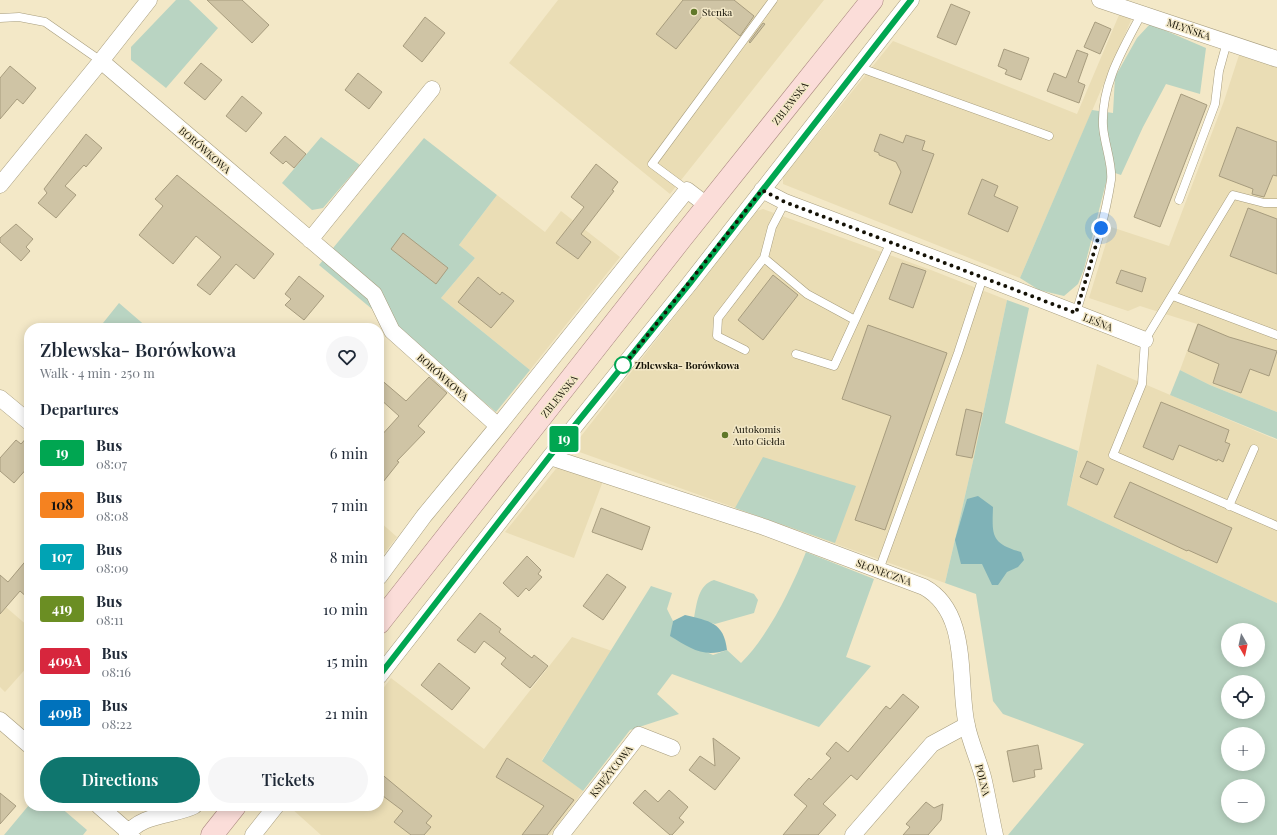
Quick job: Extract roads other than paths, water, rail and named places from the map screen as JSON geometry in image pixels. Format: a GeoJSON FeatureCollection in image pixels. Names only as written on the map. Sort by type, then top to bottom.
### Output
{"type":"FeatureCollection","features":[{"type":"Feature","properties":{"kind":"main road","name":"ZBLEWSKA"},"geometry":{"type":"LineString","coordinates":[[384,617],[872,0]]}},
{"type":"Feature","properties":{"kind":"main road"},"geometry":{"type":"LineString","coordinates":[[212,835],[231,811]]}},
{"type":"Feature","properties":{"kind":"street"},"geometry":{"type":"LineString","coordinates":[[0,185],[101,61],[148,0]]}},
{"type":"Feature","properties":{"kind":"street"},"geometry":{"type":"LineString","coordinates":[[384,670],[550,456],[690,283],[911,0]]}},
{"type":"Feature","properties":{"kind":"street","name":"MŁYŃSKA"},"geometry":{"type":"LineString","coordinates":[[1100,0],[1277,59]]}},
{"type":"Feature","properties":{"kind":"street","name":"BORÓWKOWA"},"geometry":{"type":"LineString","coordinates":[[101,61],[374,294],[392,332],[498,426]]}},
{"type":"Feature","properties":{"kind":"street"},"geometry":{"type":"LineString","coordinates":[[310,240],[432,89]]}},
{"type":"Feature","properties":{"kind":"street"},"geometry":{"type":"LineString","coordinates":[[384,570],[424,516],[687,190],[708,206]]}},
{"type":"Feature","properties":{"kind":"street","name":"LEŚNA"},"geometry":{"type":"LineString","coordinates":[[762,190],[785,202],[1145,340]]}},
{"type":"Feature","properties":{"kind":"street"},"geometry":{"type":"LineString","coordinates":[[0,398],[24,418]]}},
{"type":"Feature","properties":{"kind":"street","name":"SŁONECZNA"},"geometry":{"type":"LineString","coordinates":[[550,456],[764,527],[924,587],[938,596],[946,606],[954,628],[960,654],[967,725]]}},
{"type":"Feature","properties":{"kind":"street"},"geometry":{"type":"LineString","coordinates":[[0,720],[24,741]]}},
{"type":"Feature","properties":{"kind":"street"},"geometry":{"type":"LineString","coordinates":[[854,835],[932,744],[967,725]]}},
{"type":"Feature","properties":{"kind":"street","name":"POLNA"},"geometry":{"type":"LineString","coordinates":[[967,725],[984,780],[995,835]]}},
{"type":"Feature","properties":{"kind":"street","name":"KSIĘŻYCOWA"},"geometry":{"type":"LineString","coordinates":[[561,835],[639,734],[672,748]]}},
{"type":"Feature","properties":{"kind":"street"},"geometry":{"type":"LineString","coordinates":[[105,811],[130,834],[148,819],[185,811]]}},
{"type":"Feature","properties":{"kind":"street"},"geometry":{"type":"LineString","coordinates":[[253,835],[272,811]]}},
{"type":"Feature","properties":{"kind":"lane"},"geometry":{"type":"LineString","coordinates":[[687,190],[652,164],[773,0]]}},
{"type":"Feature","properties":{"kind":"lane"},"geometry":{"type":"LineString","coordinates":[[1076,313],[1101,228],[1111,178],[1103,128],[1103,102],[1112,74],[1142,13]]}},
{"type":"Feature","properties":{"kind":"lane"},"geometry":{"type":"LineString","coordinates":[[0,18],[19,17],[45,22],[101,61]]}},
{"type":"Feature","properties":{"kind":"lane"},"geometry":{"type":"LineString","coordinates":[[1179,200],[1215,104],[1218,71],[1227,42]]}},
{"type":"Feature","properties":{"kind":"lane"},"geometry":{"type":"LineString","coordinates":[[858,67],[1049,136]]}},
{"type":"Feature","properties":{"kind":"lane"},"geometry":{"type":"LineString","coordinates":[[1277,203],[1264,202],[1233,195],[1145,340],[1142,384],[1113,455],[1277,526]]}},
{"type":"Feature","properties":{"kind":"lane"},"geometry":{"type":"LineString","coordinates":[[745,350],[717,336],[718,318],[764,258],[772,227],[785,202]]}},
{"type":"Feature","properties":{"kind":"lane"},"geometry":{"type":"LineString","coordinates":[[796,354],[834,366],[891,242]]}},
{"type":"Feature","properties":{"kind":"lane"},"geometry":{"type":"LineString","coordinates":[[764,258],[807,294],[855,320]]}},
{"type":"Feature","properties":{"kind":"lane"},"geometry":{"type":"LineString","coordinates":[[879,570],[958,353],[983,277]]}},
{"type":"Feature","properties":{"kind":"lane"},"geometry":{"type":"LineString","coordinates":[[1173,296],[1277,335]]}},
{"type":"Feature","properties":{"kind":"lane"},"geometry":{"type":"LineString","coordinates":[[1229,506],[1254,448]]}},
{"type":"Feature","properties":{"kind":"water"},"geometry":{"type":"Polygon","coordinates":[[[978,496],[993,507],[995,537],[1004,545],[1021,552],[1024,560],[1018,567],[1007,572],[998,585],[992,585],[982,564],[961,564],[955,540],[967,499],[978,496]]]}},
{"type":"Feature","properties":{"kind":"water"},"geometry":{"type":"Polygon","coordinates":[[[685,615],[708,621],[719,628],[723,634],[727,650],[711,653],[704,652],[690,648],[670,636],[673,621],[685,615]]]}},
{"type":"Feature","properties":{"kind":"place","name":"Stenka"},"geometry":{"type":"Point","coordinates":[694,12]}},
{"type":"Feature","properties":{"kind":"place","name":"Zblewska- Borówkowa"},"geometry":{"type":"Point","coordinates":[623,365]}},
{"type":"Feature","properties":{"kind":"place","name":"Autokomis Auto Giełda"},"geometry":{"type":"Point","coordinates":[725,435]}}]}
